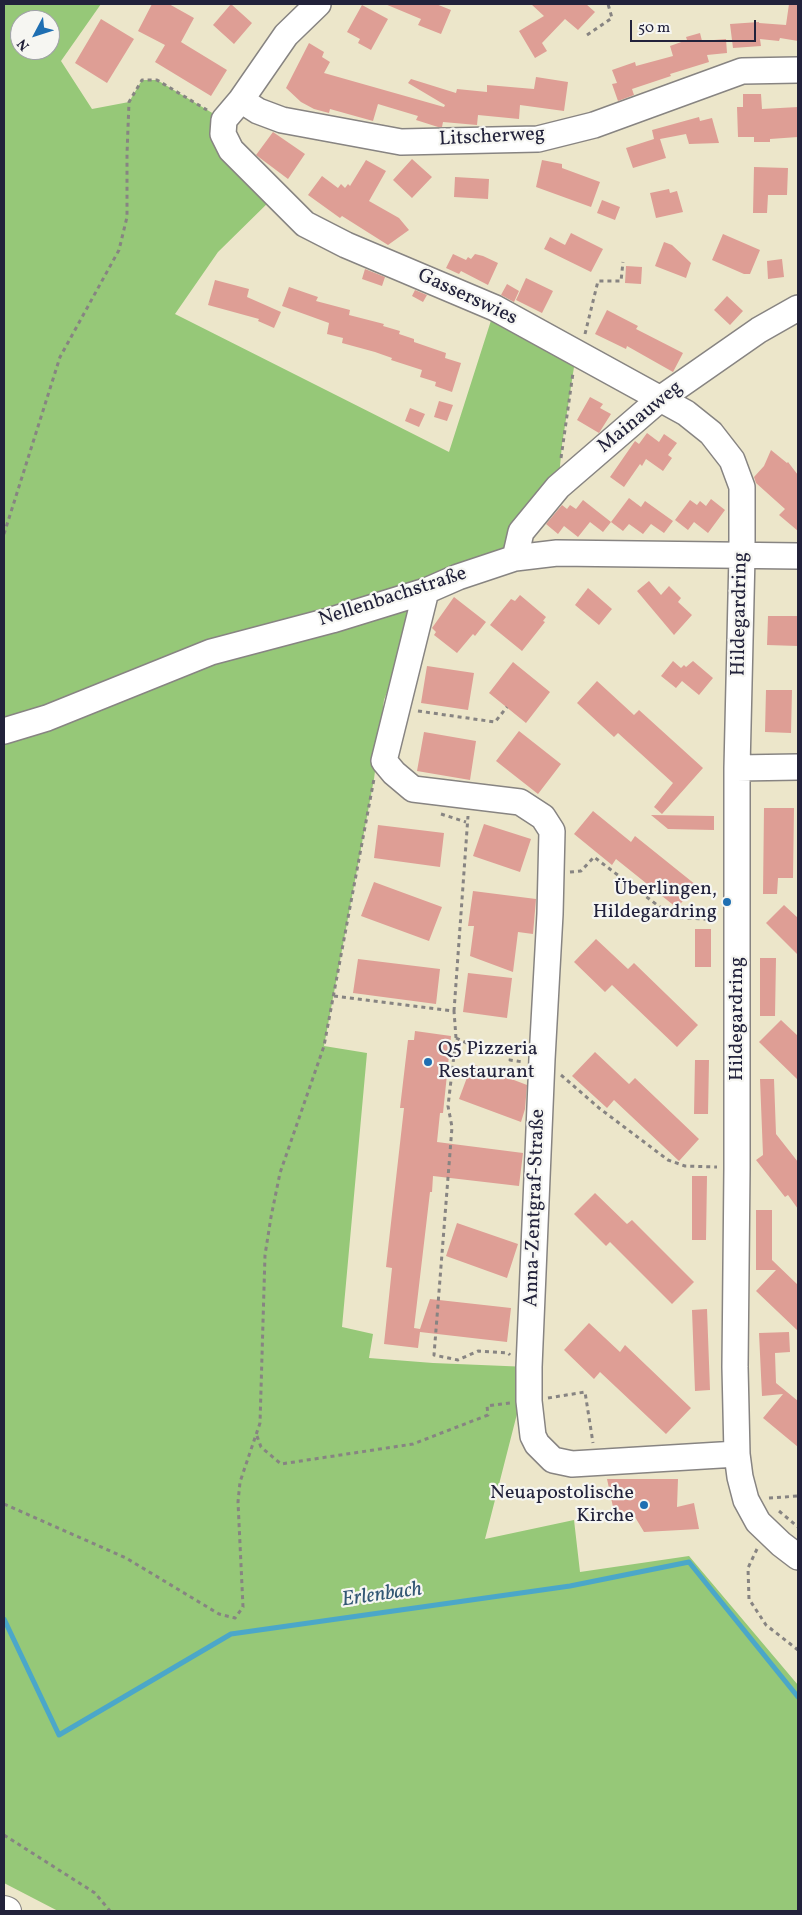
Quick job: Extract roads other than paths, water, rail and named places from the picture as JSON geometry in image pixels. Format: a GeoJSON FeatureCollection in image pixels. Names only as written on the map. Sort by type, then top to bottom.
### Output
{"type":"FeatureCollection","features":[{"type":"Feature","properties":{"kind":"street"},"geometry":{"type":"LineString","coordinates":[[241,100],[286,35],[318,4]]}},
{"type":"Feature","properties":{"kind":"street","name":"Litscherweg"},"geometry":{"type":"LineString","coordinates":[[241,100],[258,111],[282,120],[400,142],[538,139],[594,125],[742,71],[798,70]]}},
{"type":"Feature","properties":{"kind":"street","name":"Gasserswies"},"geometry":{"type":"LineString","coordinates":[[241,100],[224,120],[223,134],[231,150],[305,224],[346,245],[495,308],[686,413],[711,433],[732,460]]}},
{"type":"Feature","properties":{"kind":"street","name":"Mainauweg"},"geometry":{"type":"LineString","coordinates":[[515,558],[521,532],[558,487],[660,399],[759,330],[798,308]]}},
{"type":"Feature","properties":{"kind":"street","name":"Hildegardring"},"geometry":{"type":"LineString","coordinates":[[732,460],[742,487],[738,768],[735,1368],[737,1454],[740,1477],[757,1499],[758,1522],[798,1557]]}},
{"type":"Feature","properties":{"kind":"street","name":"Nellenbachstraße"},"geometry":{"type":"LineString","coordinates":[[4,731],[47,718],[211,652],[332,620],[426,591],[515,558],[557,553],[798,556]]}},
{"type":"Feature","properties":{"kind":"street","name":"Anna-Zentgraf-Straße"},"geometry":{"type":"LineString","coordinates":[[426,591],[384,761],[394,773],[413,789],[520,802],[537,812],[548,823],[552,831],[550,914],[533,1061],[529,1367],[529,1401],[533,1436],[544,1453],[553,1460],[572,1464],[737,1454]]}},
{"type":"Feature","properties":{"kind":"street"},"geometry":{"type":"LineString","coordinates":[[738,768],[798,767]]}},
{"type":"Feature","properties":{"kind":"waterway","name":"Erlenbach"},"geometry":{"type":"LineString","coordinates":[[4,1619],[59,1735],[231,1634],[570,1586],[689,1562],[798,1697]]}},
{"type":"Feature","properties":{"kind":"place","name":"Überlingen, Hildegardring"},"geometry":{"type":"Point","coordinates":[727,902]}},
{"type":"Feature","properties":{"kind":"place","name":"Q5 Pizzeria Restaurant"},"geometry":{"type":"Point","coordinates":[428,1062]}},
{"type":"Feature","properties":{"kind":"place","name":"Neuapostolische Kirche"},"geometry":{"type":"Point","coordinates":[644,1505]}}]}
